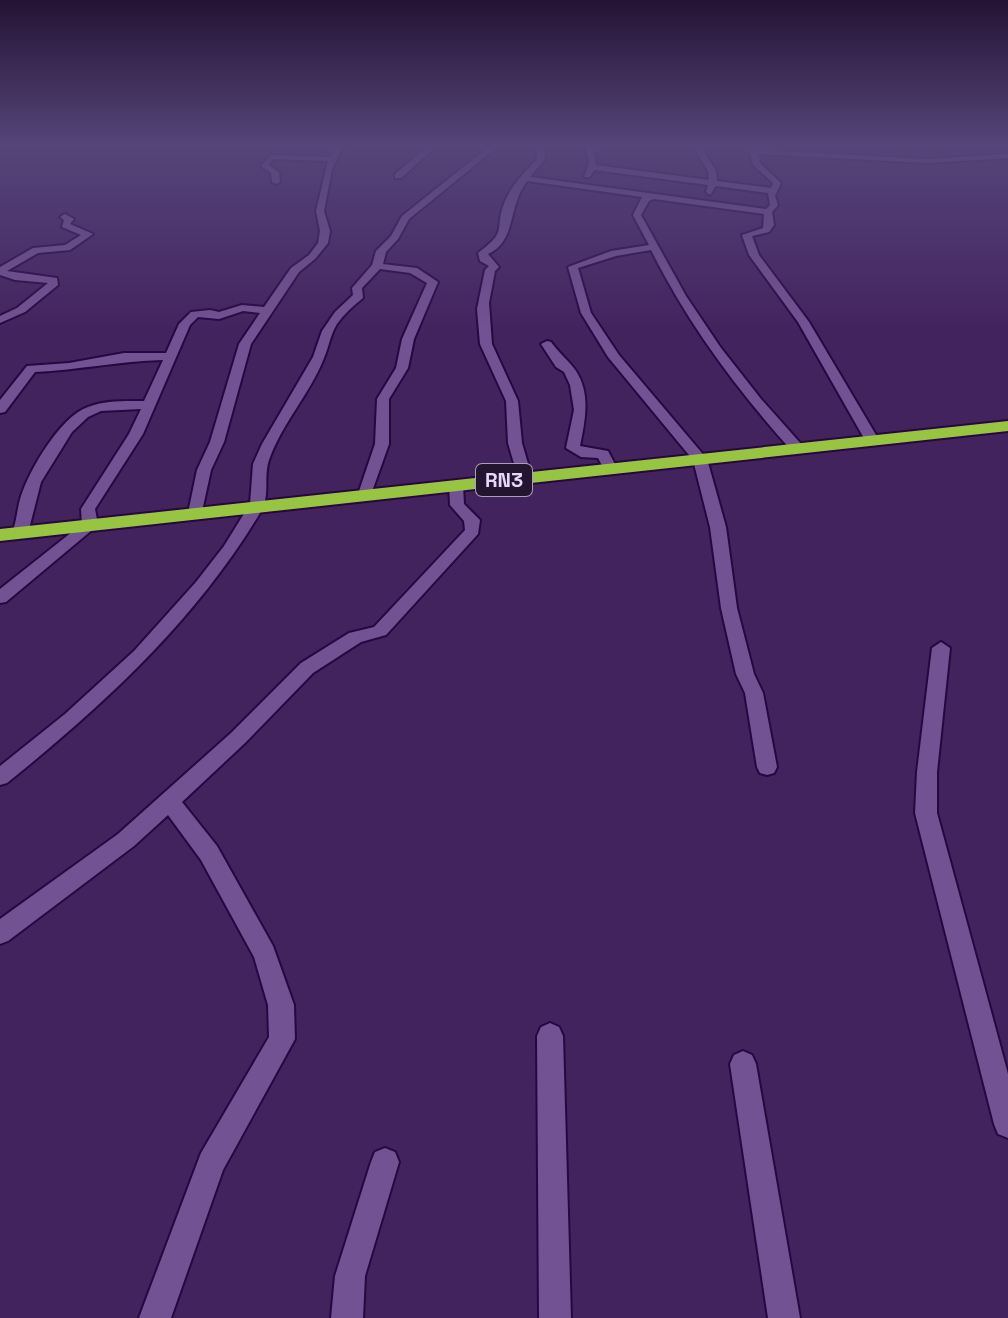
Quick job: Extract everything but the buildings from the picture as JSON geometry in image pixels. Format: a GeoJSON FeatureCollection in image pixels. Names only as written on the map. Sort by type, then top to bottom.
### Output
{"type":"FeatureCollection","features":[{"type":"Feature","properties":{"kind":"highway","name":"RN3"},"geometry":{"type":"LineString","coordinates":[[10,534],[69,534],[90,525],[456,485],[519,473],[543,476],[1008,426]]}},
{"type":"Feature","properties":{"kind":"street"},"geometry":{"type":"LineString","coordinates":[[196,513],[204,470],[217,442],[245,344],[295,270],[323,243],[325,231],[321,207]]}},
{"type":"Feature","properties":{"kind":"street"},"geometry":{"type":"LineString","coordinates":[[0,777],[46,742],[150,644],[212,572],[257,507],[261,459],[319,357],[320,346],[335,319],[347,304],[359,296],[357,288],[377,266],[381,251],[395,237],[405,218],[419,207]]}},
{"type":"Feature","properties":{"kind":"street"},"geometry":{"type":"LineString","coordinates":[[509,207],[506,230],[495,249],[483,253],[483,259],[494,267],[490,270],[489,288],[482,305],[486,317],[486,344],[512,401],[519,473]]}},
{"type":"Feature","properties":{"kind":"street"},"geometry":{"type":"LineString","coordinates":[[641,207],[637,215],[691,313],[767,416],[797,448]]}},
{"type":"Feature","properties":{"kind":"street"},"geometry":{"type":"LineString","coordinates":[[728,207],[768,212]]}},
{"type":"Feature","properties":{"kind":"street"},"geometry":{"type":"LineString","coordinates":[[773,207],[768,212],[766,230],[747,235],[754,255],[803,322],[872,440]]}},
{"type":"Feature","properties":{"kind":"street"},"geometry":{"type":"LineString","coordinates":[[0,272],[36,250],[67,248],[88,234],[65,225],[69,219],[65,217]]}},
{"type":"Feature","properties":{"kind":"street"},"geometry":{"type":"LineString","coordinates":[[653,247],[614,253],[573,267],[586,313],[614,357],[700,459],[718,527],[729,608],[745,674],[754,693],[767,767]]}},
{"type":"Feature","properties":{"kind":"street"},"geometry":{"type":"LineString","coordinates":[[365,494],[382,444],[383,399],[402,368],[408,339],[433,282],[413,270],[377,266]]}},
{"type":"Feature","properties":{"kind":"street"},"geometry":{"type":"LineString","coordinates":[[0,272],[15,277],[53,280],[53,285],[21,310],[0,320]]}},
{"type":"Feature","properties":{"kind":"street"},"geometry":{"type":"LineString","coordinates":[[90,525],[88,509],[136,434],[185,324],[195,314],[219,316],[242,308],[268,311]]}},
{"type":"Feature","properties":{"kind":"street"},"geometry":{"type":"LineString","coordinates":[[547,344],[560,364],[569,370],[576,385],[580,410],[573,448],[586,454],[603,454],[610,468]]}},
{"type":"Feature","properties":{"kind":"street"},"geometry":{"type":"LineString","coordinates":[[0,409],[31,369],[69,367],[124,357],[169,356]]}},
{"type":"Feature","properties":{"kind":"street"},"geometry":{"type":"LineString","coordinates":[[10,534],[25,521],[27,500],[43,464],[83,414],[99,408],[150,405]]}},
{"type":"Feature","properties":{"kind":"street"},"geometry":{"type":"LineString","coordinates":[[0,933],[126,840],[238,738],[307,668],[355,637],[380,631],[473,531],[472,520],[457,505],[456,485]]}},
{"type":"Feature","properties":{"kind":"street"},"geometry":{"type":"LineString","coordinates":[[0,598],[69,534]]}},
{"type":"Feature","properties":{"kind":"street"},"geometry":{"type":"LineString","coordinates":[[941,648],[939,688],[924,793],[926,813],[1008,1124]]}},
{"type":"Feature","properties":{"kind":"street"},"geometry":{"type":"LineString","coordinates":[[155,1318],[211,1163],[282,1039],[281,1005],[265,954],[209,853],[169,801]]}},
{"type":"Feature","properties":{"kind":"street"},"geometry":{"type":"LineString","coordinates":[[550,1036],[555,1318]]}},
{"type":"Feature","properties":{"kind":"street"},"geometry":{"type":"LineString","coordinates":[[743,1064],[784,1318]]}},
{"type":"Feature","properties":{"kind":"street"},"geometry":{"type":"LineString","coordinates":[[347,1318],[350,1276],[385,1162]]}}]}
